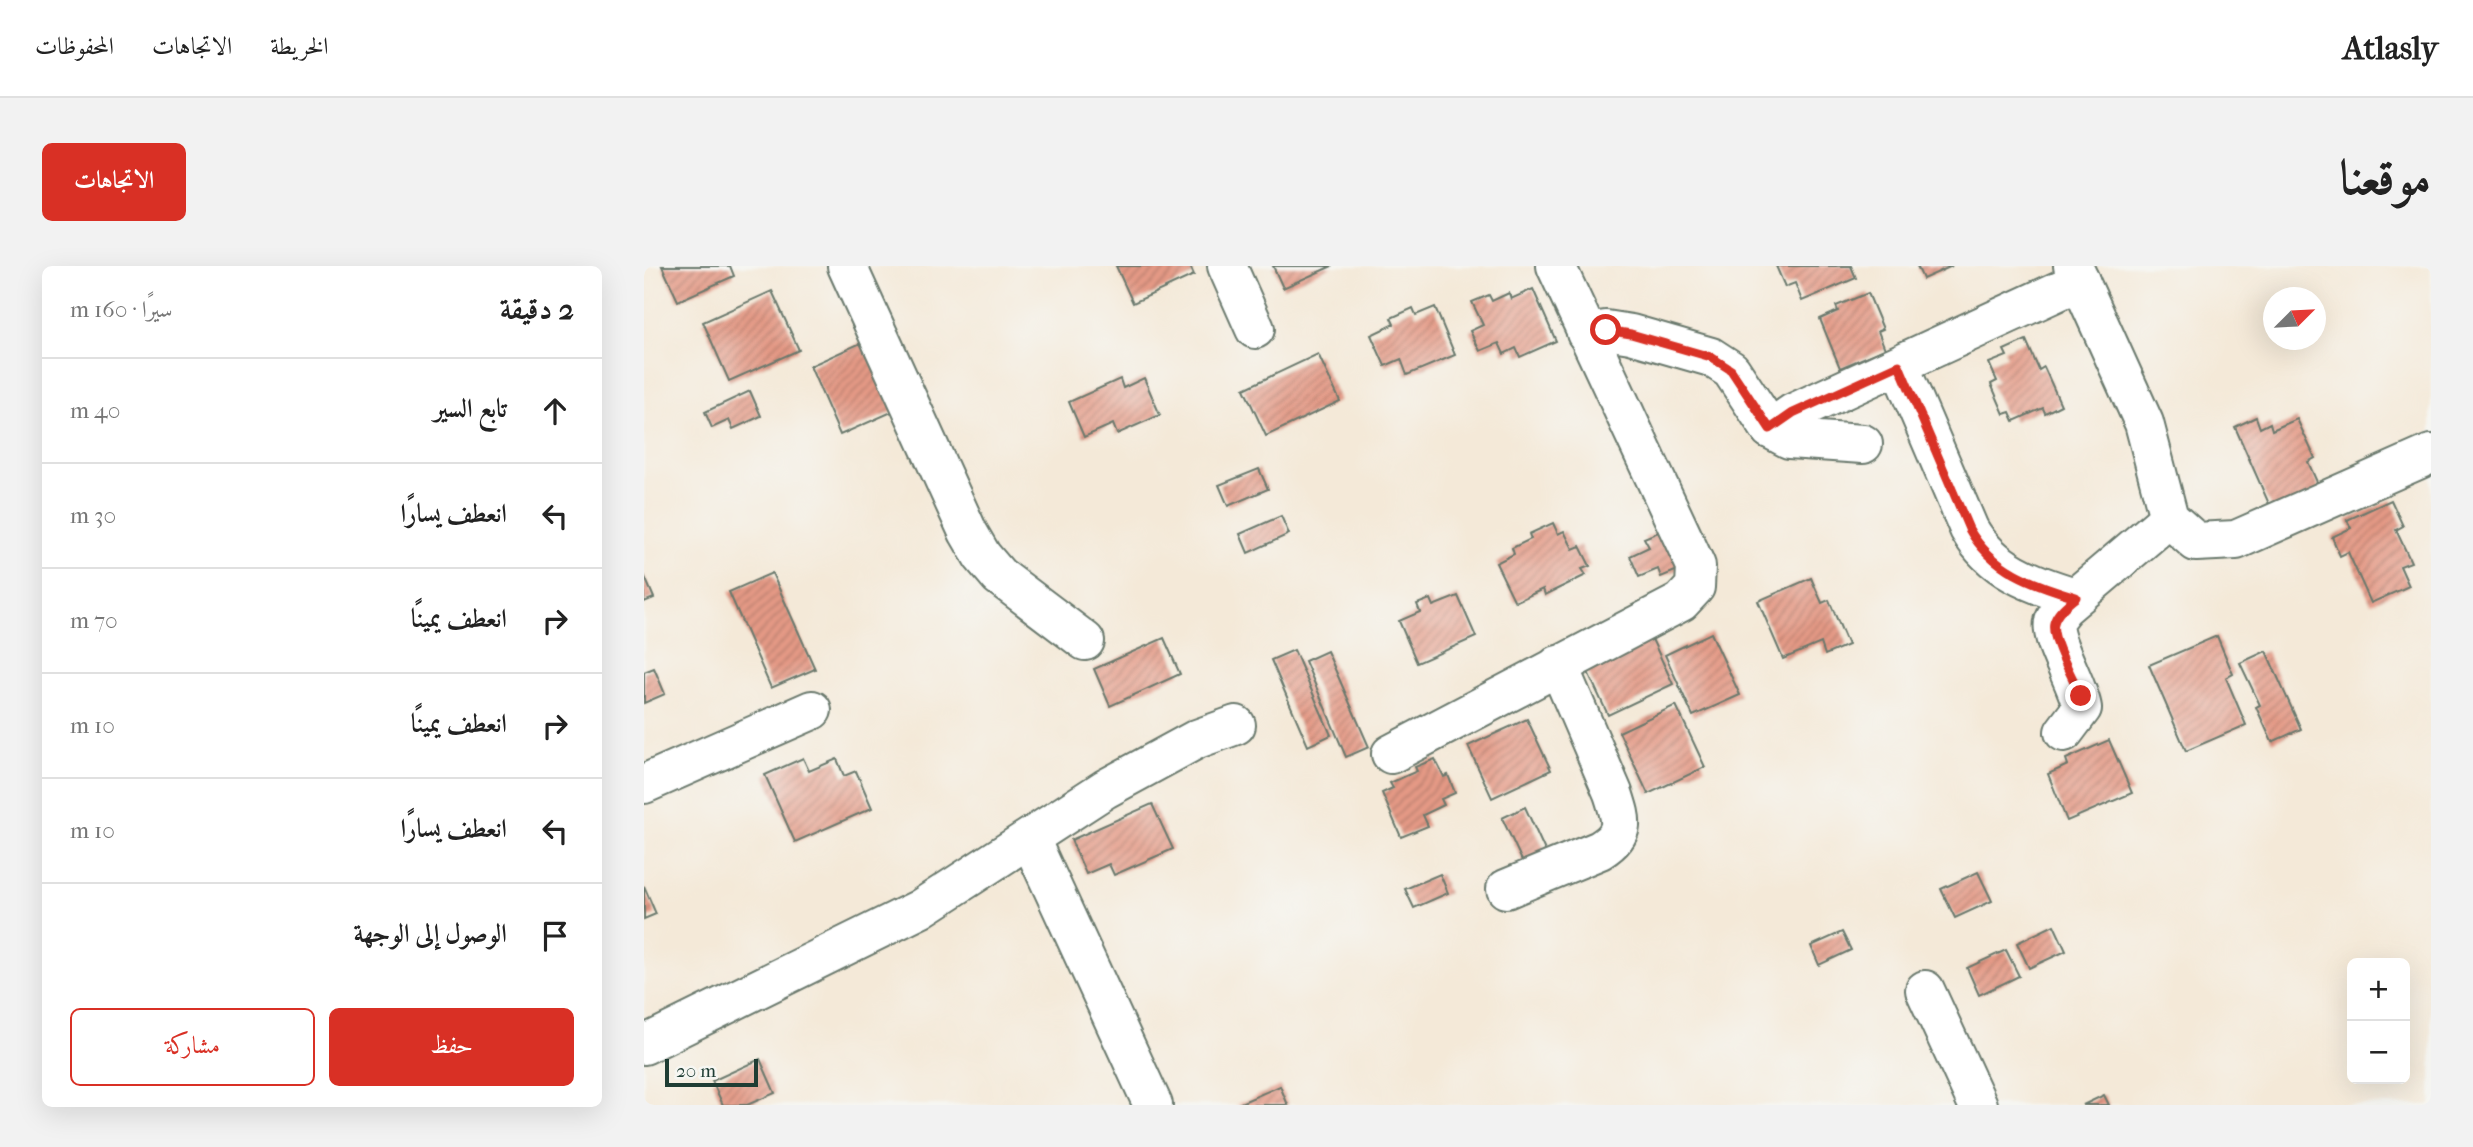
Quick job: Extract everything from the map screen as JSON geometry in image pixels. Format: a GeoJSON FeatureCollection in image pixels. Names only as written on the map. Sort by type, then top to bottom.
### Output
{"type":"FeatureCollection","features":[{"type":"Feature","properties":{"kind":"street"},"geometry":{"type":"LineString","coordinates":[[847,266],[968,532],[982,556],[999,576],[1086,641]]}},
{"type":"Feature","properties":{"kind":"street"},"geometry":{"type":"LineString","coordinates":[[1227,266],[1255,329]]}},
{"type":"Feature","properties":{"kind":"street"},"geometry":{"type":"LineString","coordinates":[[1391,754],[1681,602],[1695,587],[1696,566],[1556,266]]}},
{"type":"Feature","properties":{"kind":"street"},"geometry":{"type":"LineString","coordinates":[[1770,429],[1793,413],[1899,365],[2076,274],[2144,424],[2169,518],[2196,542],[2236,540],[2431,454]]}},
{"type":"Feature","properties":{"kind":"street"},"geometry":{"type":"LineString","coordinates":[[1586,333],[1606,330],[1631,334],[1711,357],[1731,370],[1770,429],[1789,439],[1863,444]]}},
{"type":"Feature","properties":{"kind":"street"},"geometry":{"type":"LineString","coordinates":[[1899,365],[1978,546],[2005,569],[2039,585],[2076,597]]}},
{"type":"Feature","properties":{"kind":"street"},"geometry":{"type":"LineString","coordinates":[[2064,732],[2082,708],[2081,696],[2054,635],[2054,622],[2063,608],[2169,518]]}},
{"type":"Feature","properties":{"kind":"street"},"geometry":{"type":"LineString","coordinates":[[1506,889],[1600,850],[1620,833],[1619,814],[1613,793],[1558,665]]}},
{"type":"Feature","properties":{"kind":"street"},"geometry":{"type":"LineString","coordinates":[[644,783],[811,710]]}},
{"type":"Feature","properties":{"kind":"street"},"geometry":{"type":"LineString","coordinates":[[644,1045],[920,909],[1105,789],[1197,739],[1236,725]]}},
{"type":"Feature","properties":{"kind":"street"},"geometry":{"type":"LineString","coordinates":[[1030,839],[1153,1105]]}},
{"type":"Feature","properties":{"kind":"street"},"geometry":{"type":"LineString","coordinates":[[1925,990],[1978,1105]]}},
{"type":"Feature","properties":{"kind":"building"},"geometry":{"type":"Polygon","coordinates":[[[662,266],[730,266],[734,276],[678,301],[662,266]]]}},
{"type":"Feature","properties":{"kind":"building"},"geometry":{"type":"Polygon","coordinates":[[[1116,266],[1190,266],[1194,275],[1133,303],[1116,266]]]}},
{"type":"Feature","properties":{"kind":"building"},"geometry":{"type":"Polygon","coordinates":[[[1273,266],[1332,266],[1283,288],[1273,266]]]}},
{"type":"Feature","properties":{"kind":"building"},"geometry":{"type":"Polygon","coordinates":[[[1776,266],[1851,266],[1856,278],[1802,301],[1795,283],[1785,287],[1776,266]]]}},
{"type":"Feature","properties":{"kind":"building"},"geometry":{"type":"Polygon","coordinates":[[[1917,266],[1952,266],[1923,279],[1917,266]]]}},
{"type":"Feature","properties":{"kind":"building"},"geometry":{"type":"Polygon","coordinates":[[[1533,289],[1556,341],[1520,357],[1516,348],[1504,354],[1499,343],[1480,351],[1470,331],[1483,325],[1472,302],[1489,295],[1492,301],[1509,293],[1511,299],[1533,289]]]}},
{"type":"Feature","properties":{"kind":"building"},"geometry":{"type":"Polygon","coordinates":[[[772,291],[799,350],[729,381],[703,322],[772,291]]]}},
{"type":"Feature","properties":{"kind":"building"},"geometry":{"type":"Polygon","coordinates":[[[1868,293],[1883,329],[1878,331],[1885,349],[1840,368],[1820,319],[1838,311],[1836,306],[1868,293]]]}},
{"type":"Feature","properties":{"kind":"building"},"geometry":{"type":"Polygon","coordinates":[[[1435,307],[1455,355],[1407,375],[1401,359],[1385,366],[1371,335],[1394,324],[1391,318],[1413,308],[1416,315],[1435,307]]]}},
{"type":"Feature","properties":{"kind":"building"},"geometry":{"type":"Polygon","coordinates":[[[2026,340],[2039,370],[2044,367],[2061,405],[2045,413],[2043,408],[2014,421],[2010,412],[2004,414],[1991,384],[1997,381],[1989,363],[2007,356],[2004,350],[2026,340]]]}},
{"type":"Feature","properties":{"kind":"building"},"geometry":{"type":"Polygon","coordinates":[[[863,342],[894,411],[840,435],[810,366],[863,342]]]}},
{"type":"Feature","properties":{"kind":"building"},"geometry":{"type":"Polygon","coordinates":[[[1318,354],[1340,401],[1266,436],[1244,389],[1318,354]]]}},
{"type":"Feature","properties":{"kind":"building"},"geometry":{"type":"Polygon","coordinates":[[[1144,378],[1160,415],[1117,434],[1113,424],[1084,437],[1069,402],[1120,379],[1123,388],[1144,378]]]}},
{"type":"Feature","properties":{"kind":"building"},"geometry":{"type":"Polygon","coordinates":[[[750,391],[761,416],[733,429],[729,420],[712,428],[705,412],[750,391]]]}},
{"type":"Feature","properties":{"kind":"building"},"geometry":{"type":"Polygon","coordinates":[[[2256,417],[2260,428],[2270,423],[2272,430],[2297,419],[2315,458],[2308,462],[2321,491],[2273,513],[2235,427],[2256,417]]]}},
{"type":"Feature","properties":{"kind":"building"},"geometry":{"type":"Polygon","coordinates":[[[1259,469],[1268,489],[1228,506],[1219,485],[1259,469]]]}},
{"type":"Feature","properties":{"kind":"building"},"geometry":{"type":"Polygon","coordinates":[[[2391,500],[2403,526],[2396,530],[2411,562],[2400,566],[2409,586],[2371,603],[2348,552],[2340,556],[2332,537],[2351,528],[2347,520],[2391,500]]]}},
{"type":"Feature","properties":{"kind":"building"},"geometry":{"type":"Polygon","coordinates":[[[1281,516],[1289,534],[1248,553],[1240,534],[1281,516]]]}},
{"type":"Feature","properties":{"kind":"building"},"geometry":{"type":"Polygon","coordinates":[[[1553,523],[1558,534],[1564,531],[1573,549],[1580,546],[1590,566],[1582,569],[1586,575],[1545,595],[1543,589],[1515,602],[1496,563],[1514,554],[1512,548],[1531,539],[1529,534],[1553,523]]]}},
{"type":"Feature","properties":{"kind":"building"},"geometry":{"type":"Polygon","coordinates":[[[1668,528],[1685,567],[1661,577],[1658,569],[1639,577],[1630,556],[1649,547],[1644,538],[1668,528]]]}},
{"type":"Feature","properties":{"kind":"building"},"geometry":{"type":"Polygon","coordinates":[[[772,573],[815,669],[771,688],[729,592],[772,573]]]}},
{"type":"Feature","properties":{"kind":"building"},"geometry":{"type":"Polygon","coordinates":[[[644,575],[654,598],[644,602],[644,575]]]}},
{"type":"Feature","properties":{"kind":"building"},"geometry":{"type":"Polygon","coordinates":[[[1811,578],[1822,603],[1829,600],[1848,645],[1825,655],[1821,643],[1783,659],[1758,601],[1811,578]]]}},
{"type":"Feature","properties":{"kind":"building"},"geometry":{"type":"Polygon","coordinates":[[[1458,596],[1476,637],[1417,663],[1399,621],[1420,612],[1417,604],[1430,599],[1433,606],[1458,596]]]}},
{"type":"Feature","properties":{"kind":"building"},"geometry":{"type":"Polygon","coordinates":[[[1711,633],[1740,695],[1693,716],[1665,655],[1711,633]]]}},
{"type":"Feature","properties":{"kind":"building"},"geometry":{"type":"Polygon","coordinates":[[[2217,636],[2233,674],[2226,678],[2246,725],[2186,751],[2149,665],[2217,636]]]}},
{"type":"Feature","properties":{"kind":"building"},"geometry":{"type":"Polygon","coordinates":[[[1651,637],[1673,684],[1608,715],[1586,668],[1651,637]]]}},
{"type":"Feature","properties":{"kind":"building"},"geometry":{"type":"Polygon","coordinates":[[[1164,638],[1180,674],[1110,706],[1094,669],[1164,638]]]}},
{"type":"Feature","properties":{"kind":"building"},"geometry":{"type":"Polygon","coordinates":[[[1294,650],[1331,735],[1308,746],[1271,660],[1294,650]]]}},
{"type":"Feature","properties":{"kind":"building"},"geometry":{"type":"Polygon","coordinates":[[[1327,651],[1369,747],[1346,757],[1305,661],[1327,651]]]}},
{"type":"Feature","properties":{"kind":"building"},"geometry":{"type":"Polygon","coordinates":[[[2266,651],[2301,729],[2272,742],[2256,707],[2260,705],[2240,663],[2266,651]]]}},
{"type":"Feature","properties":{"kind":"building"},"geometry":{"type":"Polygon","coordinates":[[[654,668],[665,694],[644,703],[644,672],[654,668]]]}},
{"type":"Feature","properties":{"kind":"building"},"geometry":{"type":"Polygon","coordinates":[[[1676,705],[1705,767],[1648,794],[1619,732],[1676,705]]]}},
{"type":"Feature","properties":{"kind":"building"},"geometry":{"type":"Polygon","coordinates":[[[1527,719],[1551,770],[1492,798],[1468,746],[1527,719]]]}},
{"type":"Feature","properties":{"kind":"building"},"geometry":{"type":"Polygon","coordinates":[[[2109,740],[2132,793],[2067,821],[2048,774],[2068,765],[2066,759],[2109,740]]]}},
{"type":"Feature","properties":{"kind":"building"},"geometry":{"type":"Polygon","coordinates":[[[803,758],[809,771],[837,759],[844,776],[856,771],[872,808],[795,842],[765,775],[803,758]]]}},
{"type":"Feature","properties":{"kind":"building"},"geometry":{"type":"Polygon","coordinates":[[[1435,759],[1444,777],[1448,775],[1455,793],[1441,799],[1444,805],[1423,815],[1428,826],[1401,837],[1382,793],[1393,788],[1390,783],[1417,771],[1415,767],[1435,759]]]}},
{"type":"Feature","properties":{"kind":"building"},"geometry":{"type":"Polygon","coordinates":[[[1152,804],[1173,849],[1114,875],[1109,864],[1086,874],[1071,840],[1152,804]]]}},
{"type":"Feature","properties":{"kind":"building"},"geometry":{"type":"Polygon","coordinates":[[[1525,807],[1547,855],[1524,865],[1502,818],[1525,807]]]}},
{"type":"Feature","properties":{"kind":"building"},"geometry":{"type":"Polygon","coordinates":[[[1978,872],[1992,901],[1955,918],[1941,889],[1978,872]]]}},
{"type":"Feature","properties":{"kind":"building"},"geometry":{"type":"Polygon","coordinates":[[[1440,874],[1448,893],[1414,908],[1405,889],[1440,874]]]}},
{"type":"Feature","properties":{"kind":"building"},"geometry":{"type":"Polygon","coordinates":[[[644,886],[656,914],[644,919],[644,886]]]}},
{"type":"Feature","properties":{"kind":"building"},"geometry":{"type":"Polygon","coordinates":[[[2054,925],[2066,951],[2029,968],[2017,943],[2054,925]]]}},
{"type":"Feature","properties":{"kind":"building"},"geometry":{"type":"Polygon","coordinates":[[[1842,932],[1851,950],[1819,965],[1811,946],[1842,932]]]}},
{"type":"Feature","properties":{"kind":"building"},"geometry":{"type":"Polygon","coordinates":[[[2006,950],[2019,976],[1979,995],[1967,968],[2006,950]]]}},
{"type":"Feature","properties":{"kind":"building"},"geometry":{"type":"Polygon","coordinates":[[[760,1059],[775,1093],[747,1105],[723,1105],[712,1081],[760,1059]]]}},
{"type":"Feature","properties":{"kind":"building"},"geometry":{"type":"Polygon","coordinates":[[[1280,1086],[1288,1105],[1236,1105],[1280,1086]]]}},
{"type":"Feature","properties":{"kind":"building"},"geometry":{"type":"Polygon","coordinates":[[[2104,1095],[2109,1105],[2083,1105],[2104,1095]]]}},
{"type":"Feature","properties":{"kind":"route"},"geometry":{"type":"LineString","coordinates":[[1606,330],[1631,334],[1711,357],[1731,370],[1770,429],[1793,413],[1899,365],[1978,546],[2005,569],[2039,585],[2076,597],[2063,608],[2054,622],[2054,635],[2081,696]]}}]}
